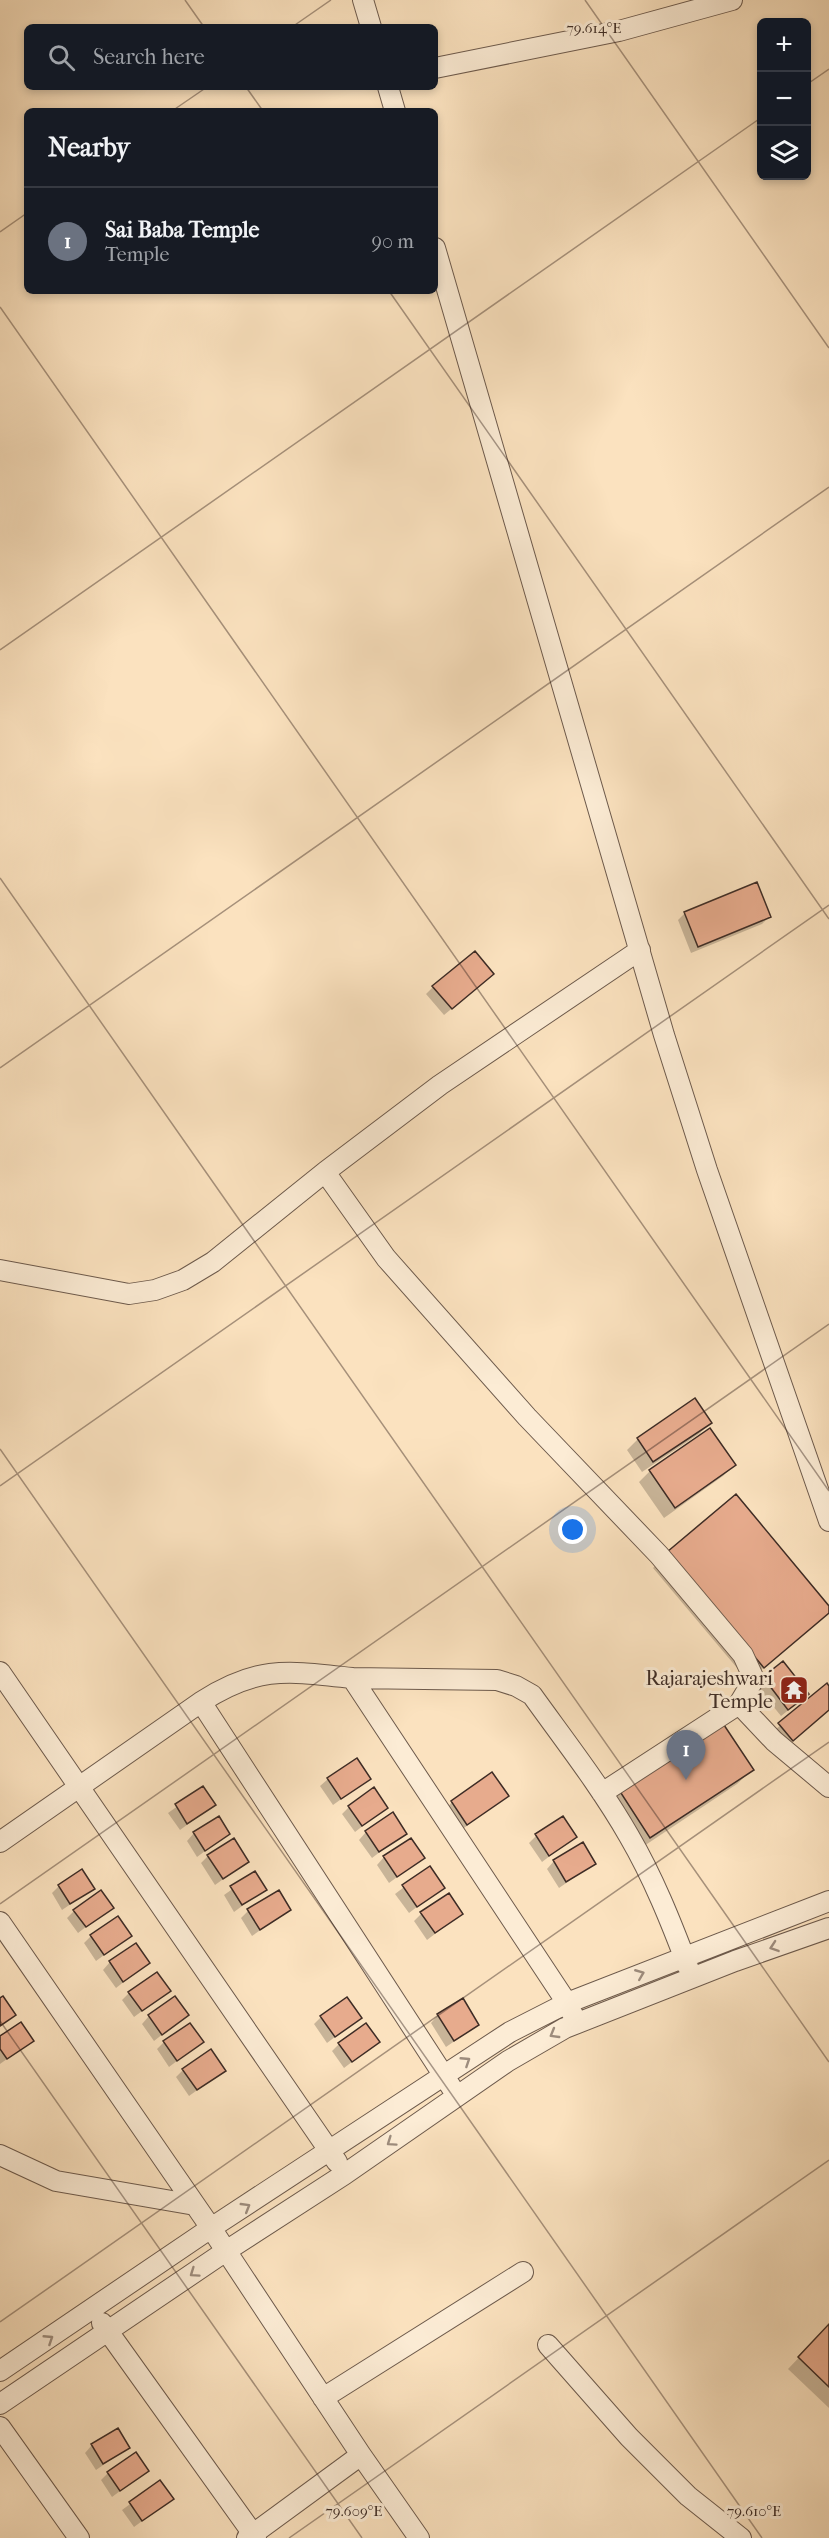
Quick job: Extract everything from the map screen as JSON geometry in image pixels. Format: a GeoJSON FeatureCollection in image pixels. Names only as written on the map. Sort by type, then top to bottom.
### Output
{"type":"FeatureCollection","features":[{"type":"Feature","properties":{"kind":"street"},"geometry":{"type":"LineString","coordinates":[[363,0],[370,24]]}},
{"type":"Feature","properties":{"kind":"street"},"geometry":{"type":"LineString","coordinates":[[438,67],[619,31],[732,0]]}},
{"type":"Feature","properties":{"kind":"street"},"geometry":{"type":"LineString","coordinates":[[389,90],[394,108]]}},
{"type":"Feature","properties":{"kind":"street"},"geometry":{"type":"LineString","coordinates":[[438,258],[640,950],[707,1170],[829,1521]]}},
{"type":"Feature","properties":{"kind":"street"},"geometry":{"type":"LineString","coordinates":[[0,1270],[129,1294],[155,1290],[183,1280],[213,1262],[440,1085],[640,950]]}},
{"type":"Feature","properties":{"kind":"street"},"geometry":{"type":"LineString","coordinates":[[326,1172],[386,1258],[527,1417],[660,1555],[743,1655],[754,1678],[739,1704],[602,1793]]}},
{"type":"Feature","properties":{"kind":"street"},"geometry":{"type":"LineString","coordinates":[[0,1842],[201,1702],[241,1679],[275,1671],[352,1678],[497,1680],[516,1686],[532,1695],[602,1793],[649,1871],[692,1977]]}},
{"type":"Feature","properties":{"kind":"street"},"geometry":{"type":"LineString","coordinates":[[0,1672],[345,2174]]}},
{"type":"Feature","properties":{"kind":"street"},"geometry":{"type":"LineString","coordinates":[[352,1678],[567,2003],[577,2023]]}},
{"type":"Feature","properties":{"kind":"street"},"geometry":{"type":"LineString","coordinates":[[201,1702],[458,2096]]}},
{"type":"Feature","properties":{"kind":"street"},"geometry":{"type":"LineString","coordinates":[[739,1704],[774,1741],[829,1787]]}},
{"type":"Feature","properties":{"kind":"street"},"geometry":{"type":"LineString","coordinates":[[0,2371],[211,2228],[510,2032],[567,2003],[829,1901]]}},
{"type":"Feature","properties":{"kind":"street"},"geometry":{"type":"LineString","coordinates":[[0,1922],[211,2228],[361,2455],[419,2538]]}},
{"type":"Feature","properties":{"kind":"street"},"geometry":{"type":"LineString","coordinates":[[0,2404],[226,2251],[345,2174],[508,2061],[577,2023],[692,1977],[829,1928]]}},
{"type":"Feature","properties":{"kind":"street"},"geometry":{"type":"LineString","coordinates":[[0,2155],[56,2181],[195,2205]]}},
{"type":"Feature","properties":{"kind":"street"},"geometry":{"type":"LineString","coordinates":[[323,2398],[523,2272]]}},
{"type":"Feature","properties":{"kind":"street"},"geometry":{"type":"LineString","coordinates":[[94,2309],[252,2537],[361,2455]]}},
{"type":"Feature","properties":{"kind":"street"},"geometry":{"type":"LineString","coordinates":[[548,2345],[629,2437],[688,2496],[741,2538]]}},
{"type":"Feature","properties":{"kind":"street"},"geometry":{"type":"LineString","coordinates":[[0,2427],[79,2538]]}},
{"type":"Feature","properties":{"kind":"building"},"geometry":{"type":"Polygon","coordinates":[[[757,882],[771,917],[698,947],[684,912],[757,882]]]}},
{"type":"Feature","properties":{"kind":"building"},"geometry":{"type":"Polygon","coordinates":[[[475,951],[494,974],[452,1009],[432,986],[475,951]]]}},
{"type":"Feature","properties":{"kind":"building"},"geometry":{"type":"Polygon","coordinates":[[[695,1398],[712,1423],[653,1462],[637,1438],[695,1398]]]}},
{"type":"Feature","properties":{"kind":"building"},"geometry":{"type":"Polygon","coordinates":[[[710,1428],[736,1465],[675,1508],[649,1470],[710,1428]]]}},
{"type":"Feature","properties":{"kind":"building"},"geometry":{"type":"Polygon","coordinates":[[[736,1494],[829,1606],[829,1613],[764,1668],[667,1552],[736,1494]]]}},
{"type":"Feature","properties":{"kind":"building"},"geometry":{"type":"Polygon","coordinates":[[[783,1661],[809,1694],[788,1710],[763,1677],[783,1661]]]}},
{"type":"Feature","properties":{"kind":"building"},"geometry":{"type":"Polygon","coordinates":[[[827,1683],[829,1710],[793,1741],[778,1723],[827,1683]]]}},
{"type":"Feature","properties":{"kind":"building"},"geometry":{"type":"Polygon","coordinates":[[[722,1722],[754,1770],[650,1838],[619,1790],[722,1722]]]}},
{"type":"Feature","properties":{"kind":"building"},"geometry":{"type":"Polygon","coordinates":[[[357,1758],[371,1779],[341,1799],[327,1778],[357,1758]]]}},
{"type":"Feature","properties":{"kind":"building"},"geometry":{"type":"Polygon","coordinates":[[[492,1772],[509,1796],[467,1825],[451,1801],[492,1772]]]}},
{"type":"Feature","properties":{"kind":"building"},"geometry":{"type":"Polygon","coordinates":[[[203,1786],[216,1805],[187,1824],[175,1804],[203,1786]]]}},
{"type":"Feature","properties":{"kind":"building"},"geometry":{"type":"Polygon","coordinates":[[[374,1787],[388,1808],[362,1826],[348,1806],[374,1787]]]}},
{"type":"Feature","properties":{"kind":"building"},"geometry":{"type":"Polygon","coordinates":[[[393,1812],[407,1834],[379,1852],[365,1831],[393,1812]]]}},
{"type":"Feature","properties":{"kind":"building"},"geometry":{"type":"Polygon","coordinates":[[[219,1816],[230,1834],[205,1851],[193,1832],[219,1816]]]}},
{"type":"Feature","properties":{"kind":"building"},"geometry":{"type":"Polygon","coordinates":[[[563,1816],[577,1837],[549,1856],[535,1834],[563,1816]]]}},
{"type":"Feature","properties":{"kind":"building"},"geometry":{"type":"Polygon","coordinates":[[[234,1838],[249,1862],[223,1879],[207,1855],[234,1838]]]}},
{"type":"Feature","properties":{"kind":"building"},"geometry":{"type":"Polygon","coordinates":[[[411,1838],[425,1858],[397,1877],[383,1856],[411,1838]]]}},
{"type":"Feature","properties":{"kind":"building"},"geometry":{"type":"Polygon","coordinates":[[[583,1842],[596,1864],[566,1882],[553,1860],[583,1842]]]}},
{"type":"Feature","properties":{"kind":"building"},"geometry":{"type":"Polygon","coordinates":[[[430,1866],[445,1888],[417,1907],[402,1885],[430,1866]]]}},
{"type":"Feature","properties":{"kind":"building"},"geometry":{"type":"Polygon","coordinates":[[[82,1869],[95,1889],[70,1904],[58,1885],[82,1869]]]}},
{"type":"Feature","properties":{"kind":"building"},"geometry":{"type":"Polygon","coordinates":[[[255,1871],[267,1890],[242,1905],[230,1886],[255,1871]]]}},
{"type":"Feature","properties":{"kind":"building"},"geometry":{"type":"Polygon","coordinates":[[[101,1890],[114,1908],[86,1927],[73,1910],[101,1890]]]}},
{"type":"Feature","properties":{"kind":"building"},"geometry":{"type":"Polygon","coordinates":[[[279,1890],[291,1910],[260,1930],[247,1909],[279,1890]]]}},
{"type":"Feature","properties":{"kind":"building"},"geometry":{"type":"Polygon","coordinates":[[[449,1893],[463,1914],[435,1933],[420,1912],[449,1893]]]}},
{"type":"Feature","properties":{"kind":"building"},"geometry":{"type":"Polygon","coordinates":[[[118,1916],[132,1936],[104,1955],[90,1935],[118,1916]]]}},
{"type":"Feature","properties":{"kind":"building"},"geometry":{"type":"Polygon","coordinates":[[[136,1943],[150,1963],[123,1982],[109,1961],[136,1943]]]}},
{"type":"Feature","properties":{"kind":"building"},"geometry":{"type":"Polygon","coordinates":[[[157,1972],[171,1991],[142,2011],[128,1992],[157,1972]]]}},
{"type":"Feature","properties":{"kind":"building"},"geometry":{"type":"Polygon","coordinates":[[[3,1996],[16,2015],[0,2026],[0,1998],[3,1996]]]}},
{"type":"Feature","properties":{"kind":"building"},"geometry":{"type":"Polygon","coordinates":[[[175,1996],[189,2015],[162,2035],[148,2015],[175,1996]]]}},
{"type":"Feature","properties":{"kind":"building"},"geometry":{"type":"Polygon","coordinates":[[[347,1997],[362,2018],[335,2037],[320,2016],[347,1997]]]}},
{"type":"Feature","properties":{"kind":"building"},"geometry":{"type":"Polygon","coordinates":[[[463,1998],[479,2025],[454,2041],[437,2014],[463,1998]]]}},
{"type":"Feature","properties":{"kind":"building"},"geometry":{"type":"Polygon","coordinates":[[[21,2022],[34,2041],[7,2059],[0,2049],[0,2036],[21,2022]]]}},
{"type":"Feature","properties":{"kind":"building"},"geometry":{"type":"Polygon","coordinates":[[[190,2023],[204,2042],[177,2061],[163,2041],[190,2023]]]}},
{"type":"Feature","properties":{"kind":"building"},"geometry":{"type":"Polygon","coordinates":[[[366,2023],[380,2042],[352,2062],[338,2043],[366,2023]]]}},
{"type":"Feature","properties":{"kind":"building"},"geometry":{"type":"Polygon","coordinates":[[[211,2049],[226,2071],[197,2090],[182,2069],[211,2049]]]}},
{"type":"Feature","properties":{"kind":"building"},"geometry":{"type":"Polygon","coordinates":[[[829,2324],[829,2387],[798,2357],[829,2324]]]}},
{"type":"Feature","properties":{"kind":"building"},"geometry":{"type":"Polygon","coordinates":[[[118,2428],[130,2448],[103,2464],[91,2444],[118,2428]]]}},
{"type":"Feature","properties":{"kind":"building"},"geometry":{"type":"Polygon","coordinates":[[[136,2452],[149,2471],[120,2491],[107,2472],[136,2452]]]}},
{"type":"Feature","properties":{"kind":"building"},"geometry":{"type":"Polygon","coordinates":[[[160,2480],[174,2499],[142,2521],[129,2502],[160,2480]]]}},
{"type":"Feature","properties":{"kind":"place","name":"Rajarajeshwari Temple"},"geometry":{"type":"Point","coordinates":[794,1690]}},
{"type":"Feature","properties":{"kind":"place","name":"Sai Baba Temple"},"geometry":{"type":"Point","coordinates":[686,1780]}}]}
